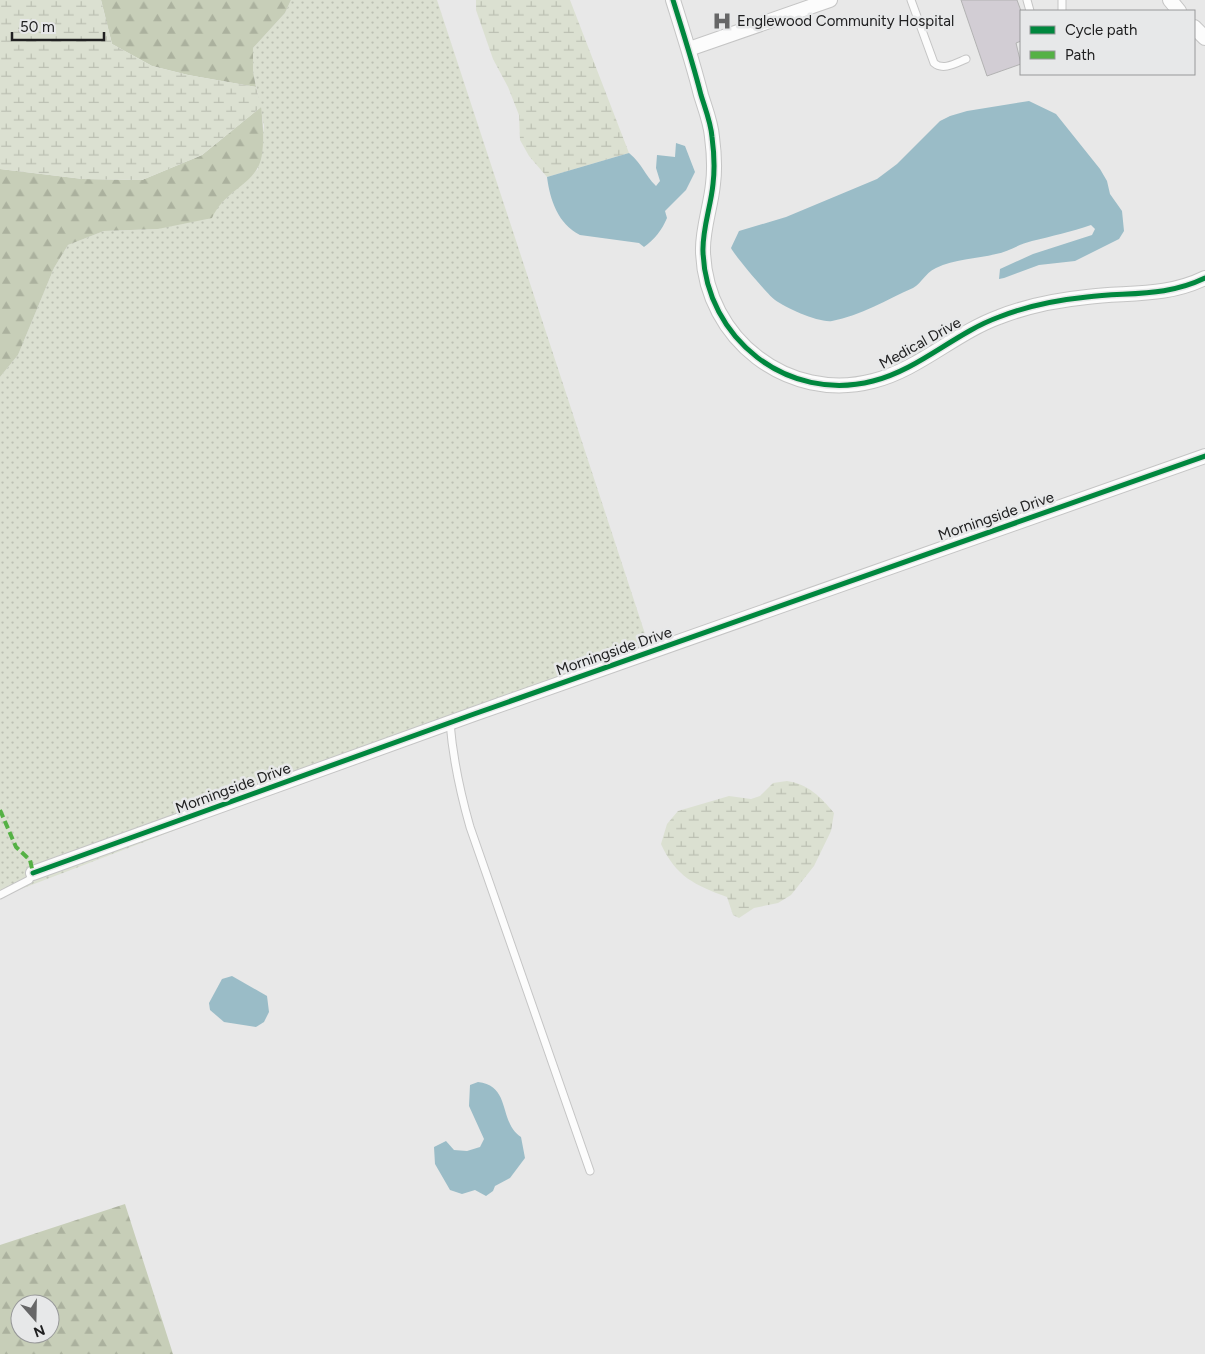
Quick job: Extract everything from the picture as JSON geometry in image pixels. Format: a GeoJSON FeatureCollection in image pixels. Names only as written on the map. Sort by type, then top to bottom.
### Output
{"type":"FeatureCollection","features":[{"type":"Feature","properties":{"kind":"street","name":"Medical Drive"},"geometry":{"type":"LineString","coordinates":[[673,0],[689,49],[712,133],[713,185],[703,251],[708,287],[722,320],[738,341],[758,359],[779,372],[804,381],[828,386],[860,384],[888,377],[974,328],[1029,307],[1086,297],[1156,294],[1188,286],[1205,278]]}},
{"type":"Feature","properties":{"kind":"street"},"geometry":{"type":"LineString","coordinates":[[689,49],[830,0]]}},
{"type":"Feature","properties":{"kind":"street"},"geometry":{"type":"LineString","coordinates":[[1170,0],[1178,10]]}},
{"type":"Feature","properties":{"kind":"street"},"geometry":{"type":"LineString","coordinates":[[1195,28],[1205,38]]}},
{"type":"Feature","properties":{"kind":"street","name":"Morningside Drive"},"geometry":{"type":"LineString","coordinates":[[33,873],[450,723],[1205,456]]}},
{"type":"Feature","properties":{"kind":"lane"},"geometry":{"type":"LineString","coordinates":[[911,0],[934,63],[944,67],[966,59]]}},
{"type":"Feature","properties":{"kind":"lane"},"geometry":{"type":"LineString","coordinates":[[450,723],[452,754],[459,790],[470,828],[590,1171]]}},
{"type":"Feature","properties":{"kind":"lane"},"geometry":{"type":"LineString","coordinates":[[0,895],[28,880],[33,873]]}},
{"type":"Feature","properties":{"kind":"green space"},"geometry":{"type":"Polygon","coordinates":[[[0,0],[101,0],[112,44],[152,66],[188,75],[256,87],[261,107],[202,155],[142,180],[83,179],[0,169],[0,0]]]}},
{"type":"Feature","properties":{"kind":"green space"},"geometry":{"type":"Polygon","coordinates":[[[101,0],[291,0],[285,13],[253,48],[253,71],[256,87],[188,75],[152,66],[112,44],[101,0]]]}},
{"type":"Feature","properties":{"kind":"green space"},"geometry":{"type":"Polygon","coordinates":[[[291,0],[437,0],[650,649],[0,897],[0,377],[18,355],[54,268],[68,245],[104,231],[158,229],[217,207],[258,169],[264,126],[253,71],[253,48],[285,13],[291,0]]]}},
{"type":"Feature","properties":{"kind":"green space"},"geometry":{"type":"Polygon","coordinates":[[[476,0],[570,0],[629,153],[547,177],[529,156],[520,140],[519,115],[508,87],[493,59],[476,10],[476,0]]]}},
{"type":"Feature","properties":{"kind":"green space"},"geometry":{"type":"Polygon","coordinates":[[[261,107],[263,139],[260,163],[247,181],[222,203],[212,218],[158,229],[104,231],[68,245],[54,268],[18,355],[0,377],[0,169],[83,179],[142,180],[202,155],[261,107]]]}},
{"type":"Feature","properties":{"kind":"green space"},"geometry":{"type":"Polygon","coordinates":[[[787,781],[808,788],[829,807],[834,813],[831,831],[814,866],[791,895],[778,903],[754,908],[739,918],[733,915],[727,897],[696,884],[673,865],[661,844],[667,824],[678,811],[729,796],[751,799],[760,796],[773,783],[787,781]]]}},
{"type":"Feature","properties":{"kind":"green space"},"geometry":{"type":"Polygon","coordinates":[[[125,1204],[173,1354],[0,1354],[0,1245],[125,1204]]]}},
{"type":"Feature","properties":{"kind":"water"},"geometry":{"type":"Polygon","coordinates":[[[1029,101],[1056,114],[1100,169],[1107,181],[1110,194],[1122,211],[1124,231],[1119,239],[1075,261],[1039,265],[999,279],[1000,269],[1033,254],[1092,235],[1095,229],[1091,225],[1027,242],[1000,253],[943,265],[932,270],[913,288],[863,311],[832,321],[819,320],[775,300],[752,276],[731,248],[739,231],[786,217],[877,179],[897,164],[940,121],[950,116],[967,111],[1029,101]]]}},
{"type":"Feature","properties":{"kind":"water"},"geometry":{"type":"Polygon","coordinates":[[[676,143],[685,146],[695,172],[686,190],[665,211],[667,218],[660,230],[652,241],[644,247],[639,243],[580,235],[566,225],[556,210],[550,194],[547,177],[629,153],[656,186],[660,181],[656,168],[657,155],[675,157],[676,143]]]}},
{"type":"Feature","properties":{"kind":"water"},"geometry":{"type":"Polygon","coordinates":[[[232,976],[267,996],[269,1012],[264,1022],[256,1027],[224,1022],[210,1010],[209,1003],[222,979],[232,976]]]}},
{"type":"Feature","properties":{"kind":"water"},"geometry":{"type":"Polygon","coordinates":[[[478,1082],[489,1085],[496,1090],[509,1123],[521,1137],[525,1158],[510,1178],[495,1186],[493,1191],[486,1196],[475,1190],[462,1194],[450,1190],[435,1164],[434,1147],[446,1141],[454,1150],[467,1151],[480,1147],[484,1139],[469,1106],[470,1085],[478,1082]]]}},
{"type":"Feature","properties":{"kind":"building"},"geometry":{"type":"Polygon","coordinates":[[[961,0],[1017,0],[1021,10],[1020,41],[1016,43],[1020,64],[987,76],[961,0]]]}},
{"type":"Feature","properties":{"kind":"marked path"},"geometry":{"type":"LineString","coordinates":[[0,810],[16,847],[30,860],[33,873]]}},
{"type":"Feature","properties":{"kind":"cycle path"},"geometry":{"type":"LineString","coordinates":[[673,0],[709,121],[714,154],[714,178],[703,244],[708,283],[719,312],[736,337],[757,357],[783,373],[811,382],[841,385],[873,381],[905,369],[983,324],[1020,310],[1076,298],[1162,291],[1205,278]]}},
{"type":"Feature","properties":{"kind":"cycle path"},"geometry":{"type":"LineString","coordinates":[[33,873],[474,714],[1205,456]]}},
{"type":"Feature","properties":{"kind":"place","name":"Englewood Community Hospital"},"geometry":{"type":"Point","coordinates":[722,21]}}]}
